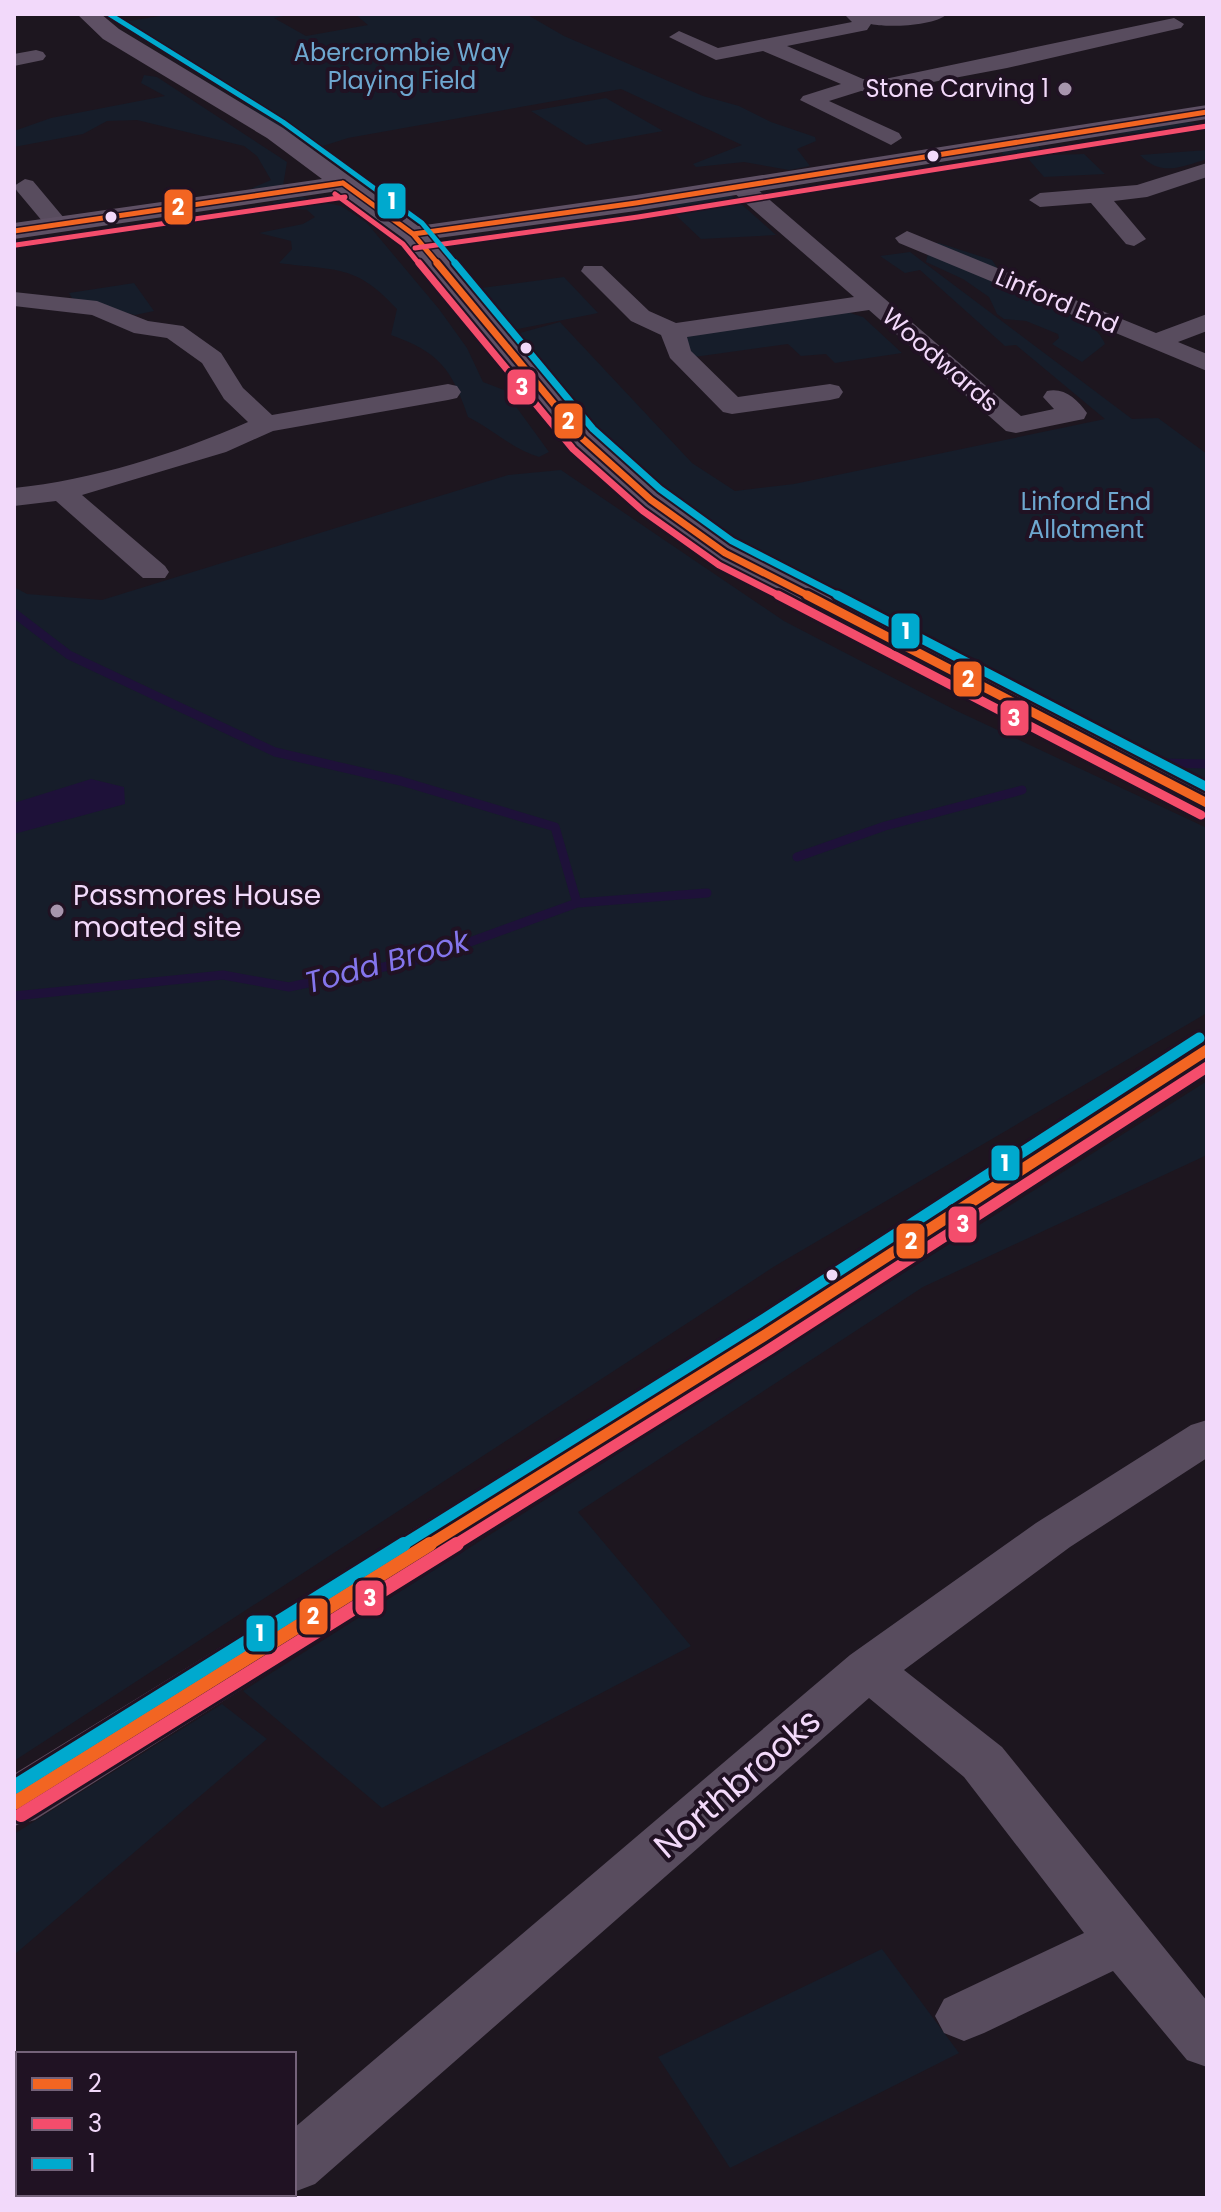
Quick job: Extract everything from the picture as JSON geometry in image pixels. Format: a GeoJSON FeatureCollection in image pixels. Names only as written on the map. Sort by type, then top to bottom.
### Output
{"type":"FeatureCollection","features":[{"type":"Feature","properties":{"kind":"main road"},"geometry":{"type":"LineString","coordinates":[[14,1803],[898,1252],[1162,1083],[1207,1050]]}},
{"type":"Feature","properties":{"kind":"street"},"geometry":{"type":"LineString","coordinates":[[88,14],[111,34],[275,133],[413,234],[583,439],[651,500],[725,553],[1207,803]]}},
{"type":"Feature","properties":{"kind":"street"},"geometry":{"type":"LineString","coordinates":[[679,37],[716,54],[860,26],[859,16],[885,22],[937,14]]}},
{"type":"Feature","properties":{"kind":"street"},"geometry":{"type":"LineString","coordinates":[[1146,14],[1196,32]]}},
{"type":"Feature","properties":{"kind":"street"},"geometry":{"type":"LineString","coordinates":[[891,138],[810,100],[860,85],[900,83],[1174,24]]}},
{"type":"Feature","properties":{"kind":"street"},"geometry":{"type":"LineString","coordinates":[[767,45],[860,85]]}},
{"type":"Feature","properties":{"kind":"street"},"geometry":{"type":"LineString","coordinates":[[14,60],[36,56]]}},
{"type":"Feature","properties":{"kind":"street"},"geometry":{"type":"LineString","coordinates":[[413,234],[741,187],[1206,113]]}},
{"type":"Feature","properties":{"kind":"street"},"geometry":{"type":"LineString","coordinates":[[1040,200],[1150,190],[1207,170]]}},
{"type":"Feature","properties":{"kind":"street"},"geometry":{"type":"LineString","coordinates":[[14,231],[343,183]]}},
{"type":"Feature","properties":{"kind":"street"},"geometry":{"type":"LineString","coordinates":[[25,186],[56,223]]}},
{"type":"Feature","properties":{"kind":"street","name":"Woodwards"},"geometry":{"type":"LineString","coordinates":[[741,187],[1016,425],[1074,413],[1056,397]]}},
{"type":"Feature","properties":{"kind":"street"},"geometry":{"type":"LineString","coordinates":[[1098,197],[1134,239]]}},
{"type":"Feature","properties":{"kind":"street","name":"Linford End"},"geometry":{"type":"LineString","coordinates":[[907,238],[1207,363]]}},
{"type":"Feature","properties":{"kind":"street"},"geometry":{"type":"LineString","coordinates":[[593,271],[640,316],[673,331],[679,353],[732,406],[830,392]]}},
{"type":"Feature","properties":{"kind":"street"},"geometry":{"type":"LineString","coordinates":[[14,299],[97,308],[143,328],[174,331],[212,358],[233,393],[266,424]]}},
{"type":"Feature","properties":{"kind":"street","name":"Woodwards"},"geometry":{"type":"LineString","coordinates":[[673,331],[874,302]]}},
{"type":"Feature","properties":{"kind":"street"},"geometry":{"type":"LineString","coordinates":[[1154,342],[1207,322]]}},
{"type":"Feature","properties":{"kind":"street"},"geometry":{"type":"LineString","coordinates":[[14,497],[62,492],[216,446],[266,424],[448,392]]}},
{"type":"Feature","properties":{"kind":"street"},"geometry":{"type":"LineString","coordinates":[[62,492],[154,572]]}},
{"type":"Feature","properties":{"kind":"street","name":"Northbrooks"},"geometry":{"type":"LineString","coordinates":[[296,2163],[868,1669],[1053,1535],[1207,1436]]}},
{"type":"Feature","properties":{"kind":"street"},"geometry":{"type":"LineString","coordinates":[[868,1669],[983,1762],[1122,1941],[1207,2042]]}},
{"type":"Feature","properties":{"kind":"street"},"geometry":{"type":"LineString","coordinates":[[964,2016],[1122,1941]]}},
{"type":"Feature","properties":{"kind":"green space","name":"Abercrombie Way Playing Field"},"geometry":{"type":"Polygon","coordinates":[[[172,14],[294,14],[274,18],[306,36],[368,25],[355,14],[526,14],[564,36],[703,96],[739,106],[771,122],[815,137],[816,141],[797,149],[810,166],[789,170],[744,162],[696,167],[693,164],[742,145],[621,89],[348,138],[323,146],[321,153],[246,105],[248,99],[179,63],[117,23],[172,14]]]}},
{"type":"Feature","properties":{"kind":"green space"},"geometry":{"type":"Polygon","coordinates":[[[144,75],[157,77],[287,162],[283,186],[250,189],[271,180],[257,156],[244,146],[137,120],[107,121],[83,134],[14,147],[14,131],[51,118],[165,96],[141,83],[144,75]]]}},
{"type":"Feature","properties":{"kind":"green space"},"geometry":{"type":"Polygon","coordinates":[[[606,98],[663,131],[586,145],[531,111],[606,98]]]}},
{"type":"Feature","properties":{"kind":"green space"},"geometry":{"type":"Polygon","coordinates":[[[1184,122],[1207,124],[1207,131],[1108,134],[1184,122]]]}},
{"type":"Feature","properties":{"kind":"green space"},"geometry":{"type":"Polygon","coordinates":[[[1038,146],[1049,155],[1084,154],[1105,174],[1044,177],[1024,154],[1003,155],[1001,151],[1038,146]]]}},
{"type":"Feature","properties":{"kind":"green space"},"geometry":{"type":"Polygon","coordinates":[[[1207,150],[1207,159],[1172,168],[1156,166],[1140,155],[1207,150]]]}},
{"type":"Feature","properties":{"kind":"green space"},"geometry":{"type":"Polygon","coordinates":[[[730,194],[776,235],[701,239],[664,204],[730,194]]]}},
{"type":"Feature","properties":{"kind":"green space"},"geometry":{"type":"Polygon","coordinates":[[[302,197],[341,206],[366,222],[439,309],[467,348],[483,382],[504,390],[549,452],[539,457],[529,454],[468,417],[456,386],[442,364],[421,348],[391,335],[397,309],[369,284],[344,272],[279,263],[292,249],[291,241],[259,233],[303,224],[315,217],[307,210],[271,207],[273,202],[302,197]]]}},
{"type":"Feature","properties":{"kind":"green space"},"geometry":{"type":"Polygon","coordinates":[[[939,243],[992,260],[1000,272],[1024,279],[1018,283],[1044,303],[1087,323],[1105,344],[1082,362],[1052,344],[1059,338],[1058,334],[1026,321],[1004,319],[997,314],[989,297],[963,279],[926,262],[930,244],[939,243]]]}},
{"type":"Feature","properties":{"kind":"green space","name":"Linford End Allotment"},"geometry":{"type":"Polygon","coordinates":[[[910,252],[1132,419],[1158,418],[1207,454],[1207,784],[1098,735],[743,557],[642,481],[643,468],[588,420],[518,337],[502,338],[560,322],[692,463],[735,491],[794,484],[1105,419],[1016,345],[1005,346],[920,270],[905,273],[880,256],[910,252]]]}},
{"type":"Feature","properties":{"kind":"green space"},"geometry":{"type":"Polygon","coordinates":[[[564,277],[598,313],[513,330],[481,288],[564,277]]]}},
{"type":"Feature","properties":{"kind":"green space"},"geometry":{"type":"Polygon","coordinates":[[[134,283],[154,311],[135,315],[72,298],[69,293],[134,283]]]}},
{"type":"Feature","properties":{"kind":"green space"},"geometry":{"type":"Polygon","coordinates":[[[847,312],[863,317],[902,353],[835,363],[826,354],[801,356],[788,344],[694,357],[683,340],[694,333],[847,312]]]}},
{"type":"Feature","properties":{"kind":"green space"},"geometry":{"type":"Polygon","coordinates":[[[561,470],[784,621],[957,711],[1207,828],[1207,1013],[775,1266],[14,1761],[14,587],[27,594],[102,600],[508,475],[561,470]]]}},
{"type":"Feature","properties":{"kind":"green space"},"geometry":{"type":"Polygon","coordinates":[[[1207,1081],[1207,1155],[923,1287],[578,1512],[691,1646],[382,1808],[243,1691],[1207,1081]]]}},
{"type":"Feature","properties":{"kind":"green space"},"geometry":{"type":"Polygon","coordinates":[[[222,1704],[267,1739],[14,1955],[14,1834],[222,1704]]]}},
{"type":"Feature","properties":{"kind":"green space"},"geometry":{"type":"Polygon","coordinates":[[[882,1949],[959,2053],[730,2168],[658,2057],[882,1949]]]}},
{"type":"Feature","properties":{"kind":"shaded area"},"geometry":{"type":"Polygon","coordinates":[[[91,779],[124,787],[125,804],[14,834],[14,803],[91,779]]]}},
{"type":"Feature","properties":{"kind":"waterway"},"geometry":{"type":"LineString","coordinates":[[14,613],[69,655],[275,752],[401,781],[555,827],[577,903]]}},
{"type":"Feature","properties":{"kind":"waterway","name":"Todd Brook"},"geometry":{"type":"LineString","coordinates":[[1163,763],[1207,764]]}},
{"type":"Feature","properties":{"kind":"waterway","name":"Todd Brook"},"geometry":{"type":"LineString","coordinates":[[797,857],[885,826],[1022,790]]}},
{"type":"Feature","properties":{"kind":"waterway","name":"Todd Brook"},"geometry":{"type":"LineString","coordinates":[[577,903],[707,893]]}},
{"type":"Feature","properties":{"kind":"waterway","name":"Todd Brook"},"geometry":{"type":"LineString","coordinates":[[14,996],[223,975],[289,987],[426,958],[577,903]]}},
{"type":"Feature","properties":{"kind":"transit line","name":"1"},"geometry":{"type":"LineString","coordinates":[[109,14],[283,122],[422,223],[593,429],[660,489],[732,541],[1207,787]]}},
{"type":"Feature","properties":{"kind":"transit line","name":"2"},"geometry":{"type":"LineString","coordinates":[[413,234],[636,203],[1207,112]]}},
{"type":"Feature","properties":{"kind":"transit line","name":"3"},"geometry":{"type":"LineString","coordinates":[[415,248],[638,217],[1207,126]]}},
{"type":"Feature","properties":{"kind":"transit line","name":"2"},"geometry":{"type":"LineString","coordinates":[[343,183],[413,234],[583,439],[651,500],[725,553],[1207,803]]}},
{"type":"Feature","properties":{"kind":"transit line","name":"2"},"geometry":{"type":"LineString","coordinates":[[14,231],[343,183]]}},
{"type":"Feature","properties":{"kind":"transit line","name":"3"},"geometry":{"type":"LineString","coordinates":[[335,194],[403,244],[573,449],[643,511],[719,565],[1201,815]]}},
{"type":"Feature","properties":{"kind":"transit line","name":"3"},"geometry":{"type":"LineString","coordinates":[[16,245],[345,197]]}},
{"type":"Feature","properties":{"kind":"transit line","name":"1"},"geometry":{"type":"LineString","coordinates":[[14,1787],[755,1325],[1199,1038]]}},
{"type":"Feature","properties":{"kind":"transit line","name":"2"},"geometry":{"type":"LineString","coordinates":[[14,1803],[762,1337],[1207,1050]]}},
{"type":"Feature","properties":{"kind":"transit line","name":"3"},"geometry":{"type":"LineString","coordinates":[[21,1815],[770,1349],[1207,1067]]}},
{"type":"Feature","properties":{"kind":"place","name":"Stone Carving 1"},"geometry":{"type":"Point","coordinates":[1065,89]}},
{"type":"Feature","properties":{"kind":"place","name":"Passmores House moated site"},"geometry":{"type":"Point","coordinates":[57,911]}}]}
